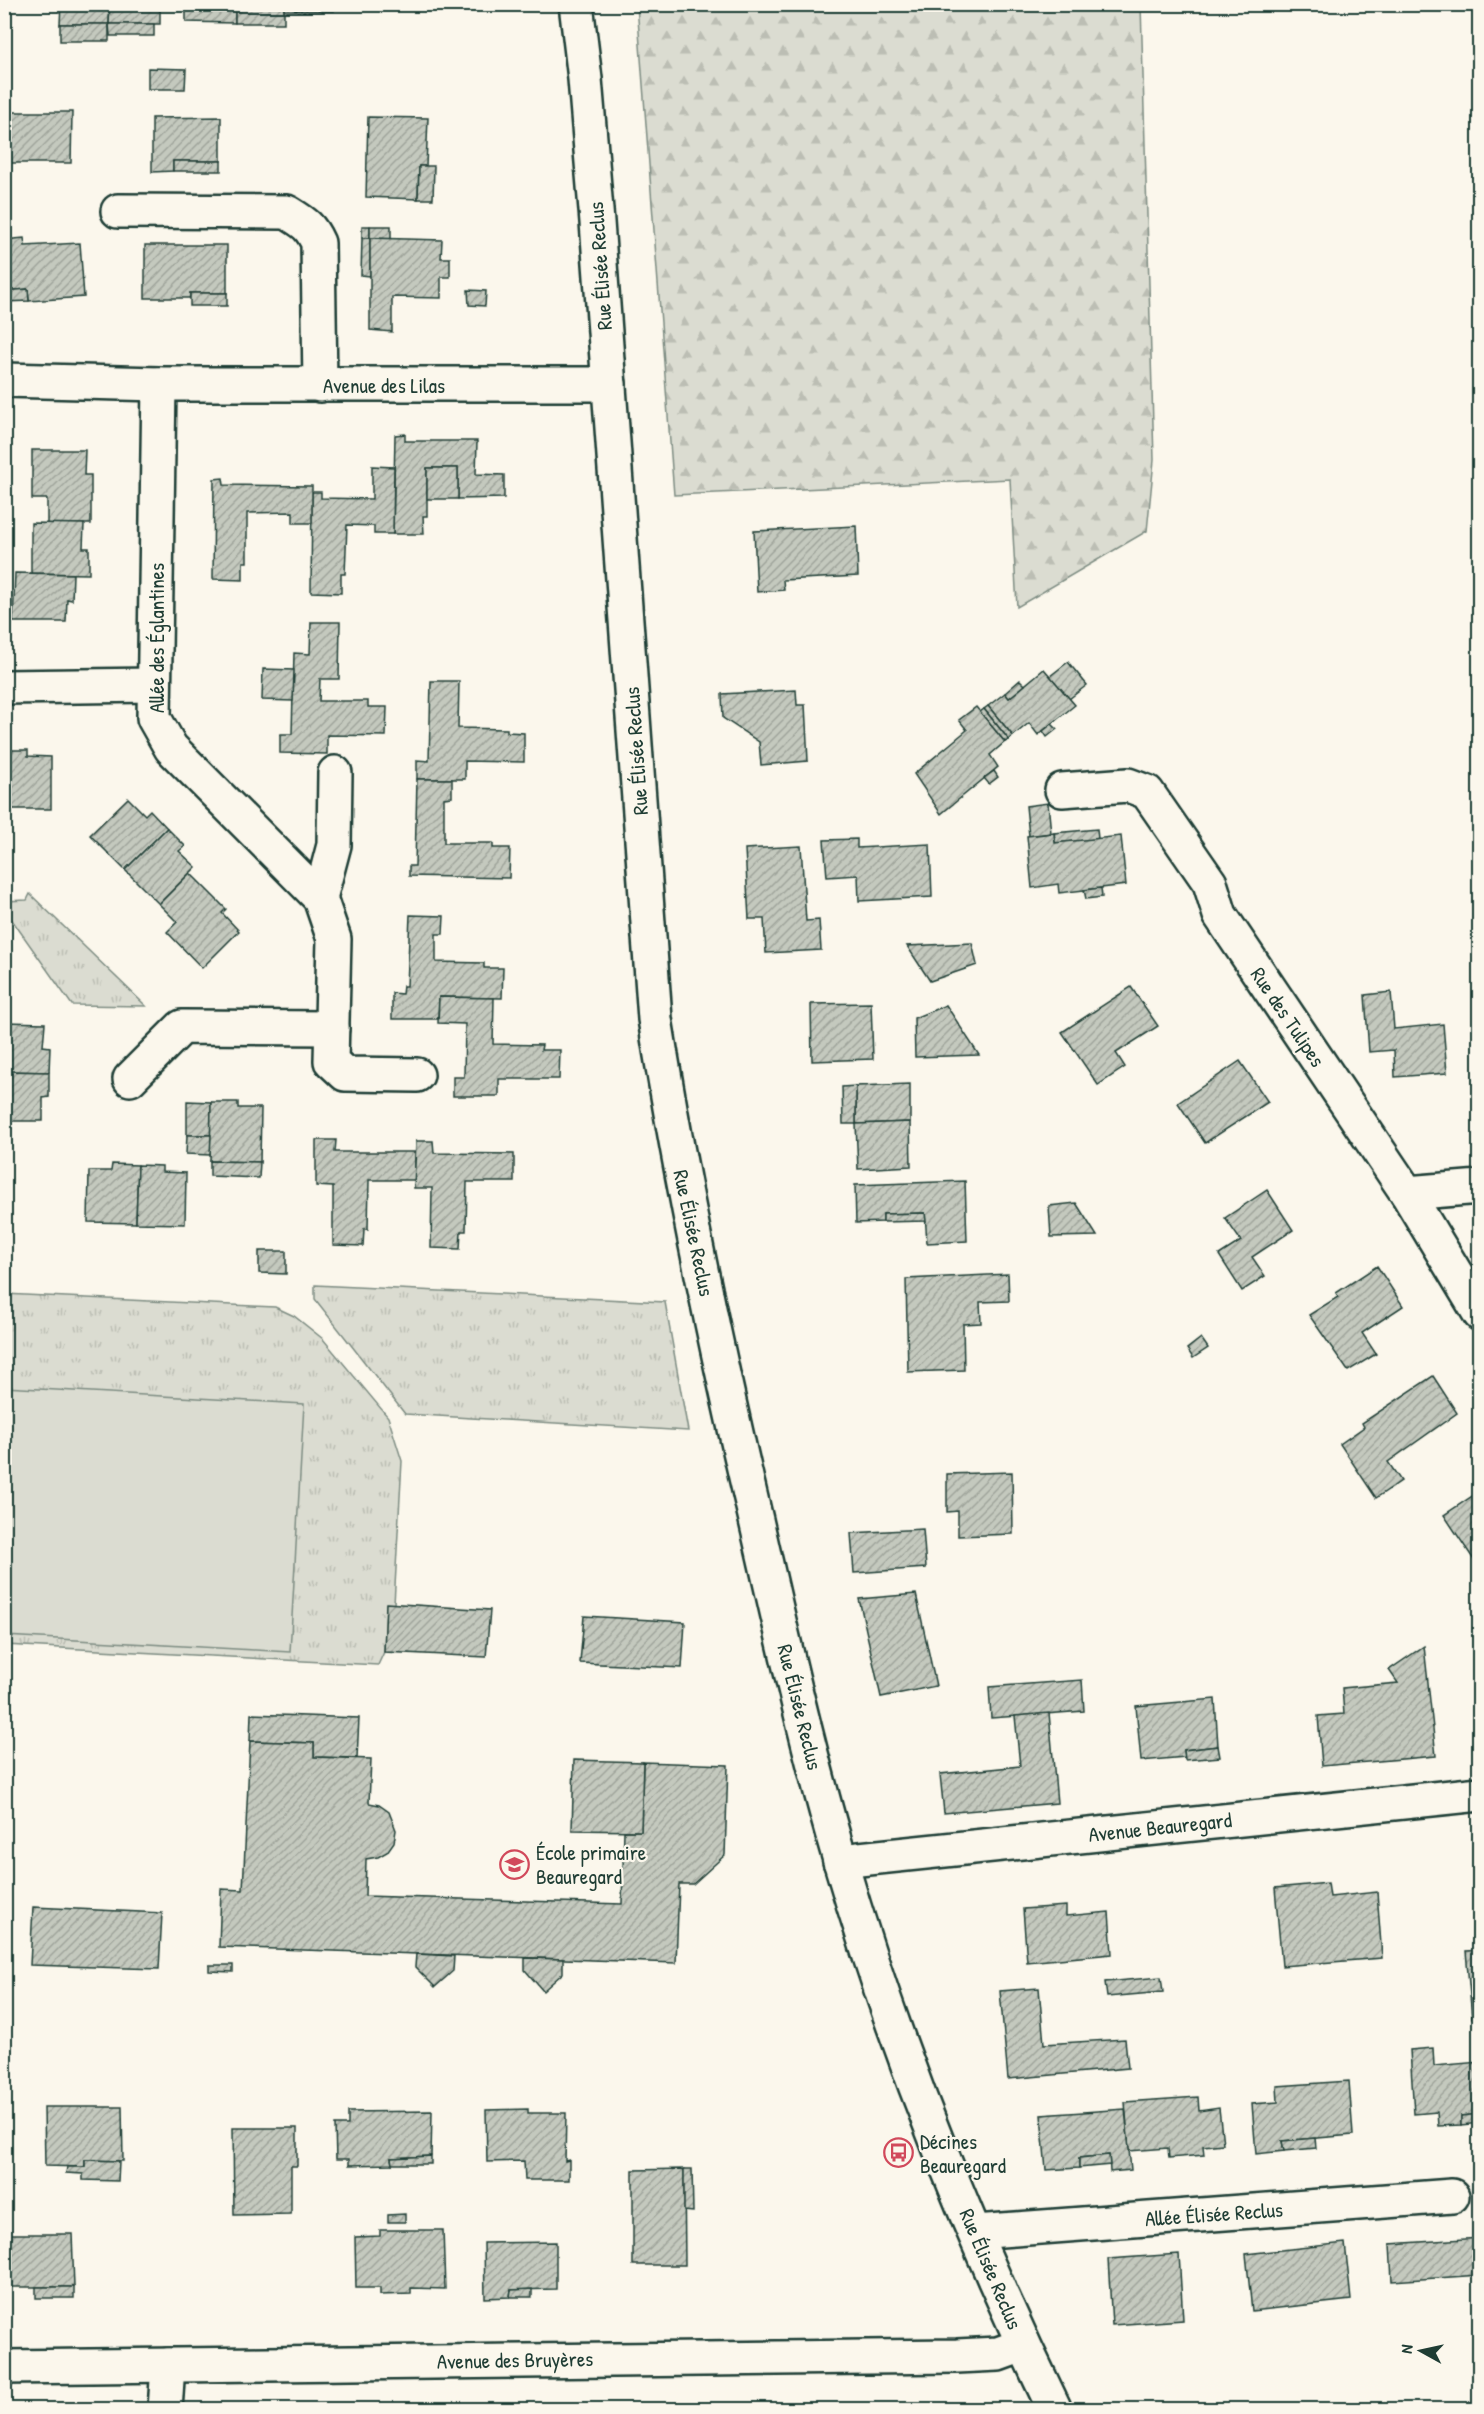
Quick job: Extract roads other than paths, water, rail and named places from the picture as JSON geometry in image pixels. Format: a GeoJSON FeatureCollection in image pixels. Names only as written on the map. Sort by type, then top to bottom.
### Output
{"type":"FeatureCollection","features":[{"type":"Feature","properties":{"kind":"street","name":"Rue Élisée Reclus"},"geometry":{"type":"LineString","coordinates":[[576,4],[591,151],[655,1019],[673,1128],[737,1439],[803,1725],[840,1861],[881,1989],[933,2132],[1023,2345],[1055,2409]]}},
{"type":"Feature","properties":{"kind":"street"},"geometry":{"type":"LineString","coordinates":[[118,211],[287,212],[303,221],[311,229],[318,243],[320,385]]}},
{"type":"Feature","properties":{"kind":"street","name":"Avenue des Lilas"},"geometry":{"type":"LineString","coordinates":[[4,380],[159,384],[609,384]]}},
{"type":"Feature","properties":{"kind":"street","name":"Allée des Églantines"},"geometry":{"type":"LineString","coordinates":[[159,384],[154,718],[171,748],[320,898],[334,939],[331,1061],[345,1074],[417,1075]]}},
{"type":"Feature","properties":{"kind":"street"},"geometry":{"type":"LineString","coordinates":[[4,687],[154,686]]}},
{"type":"Feature","properties":{"kind":"street"},"geometry":{"type":"LineString","coordinates":[[320,898],[334,845],[335,773]]}},
{"type":"Feature","properties":{"kind":"street","name":"Rue des Tulipes"},"geometry":{"type":"LineString","coordinates":[[1062,790],[1128,785],[1146,792],[1210,883],[1220,915],[1407,1193],[1479,1314]]}},
{"type":"Feature","properties":{"kind":"street"},"geometry":{"type":"LineString","coordinates":[[130,1079],[182,1027],[332,1028]]}},
{"type":"Feature","properties":{"kind":"street"},"geometry":{"type":"LineString","coordinates":[[1407,1193],[1479,1187]]}},
{"type":"Feature","properties":{"kind":"street","name":"Avenue Beauregard"},"geometry":{"type":"LineString","coordinates":[[840,1861],[1479,1794]]}},
{"type":"Feature","properties":{"kind":"street","name":"Allée Élisée Reclus"},"geometry":{"type":"LineString","coordinates":[[975,2232],[1452,2196]]}},
{"type":"Feature","properties":{"kind":"street","name":"Avenue des Bruyères"},"geometry":{"type":"LineString","coordinates":[[4,2367],[957,2356],[998,2354],[1023,2345]]}},
{"type":"Feature","properties":{"kind":"street"},"geometry":{"type":"LineString","coordinates":[[165,2409],[168,2365]]}},
{"type":"Feature","properties":{"kind":"place","name":"École primaire Beauregard"},"geometry":{"type":"Point","coordinates":[515,1864]}},
{"type":"Feature","properties":{"kind":"place","name":"Décines Beauregard"},"geometry":{"type":"Point","coordinates":[899,2153]}}]}
